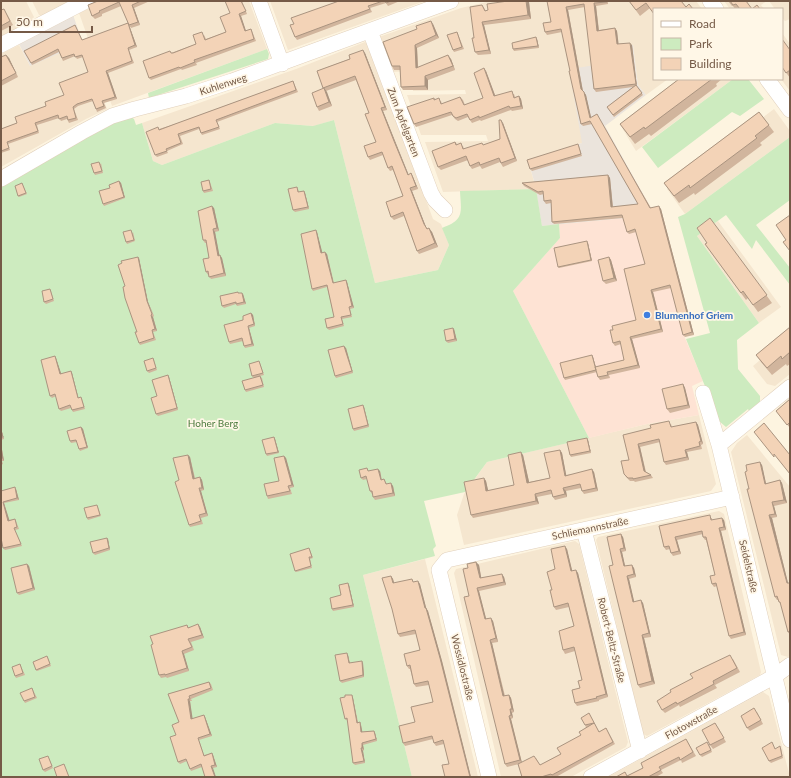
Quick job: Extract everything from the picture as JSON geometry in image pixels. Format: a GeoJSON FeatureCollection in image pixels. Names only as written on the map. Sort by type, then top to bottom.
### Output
{"type":"FeatureCollection","features":[{"type":"Feature","properties":{"kind":"street"},"geometry":{"type":"LineString","coordinates":[[1,45],[86,1]]}},
{"type":"Feature","properties":{"kind":"street"},"geometry":{"type":"LineString","coordinates":[[259,1],[282,64]]}},
{"type":"Feature","properties":{"kind":"street","name":"Kuhlenweg"},"geometry":{"type":"LineString","coordinates":[[1,179],[112,116],[186,96],[282,64],[451,1]]}},
{"type":"Feature","properties":{"kind":"street","name":"Zum Apfelgarten"},"geometry":{"type":"LineString","coordinates":[[370,30],[431,193],[435,200],[445,210]]}},
{"type":"Feature","properties":{"kind":"street"},"geometry":{"type":"LineString","coordinates":[[768,80],[790,110]]}},
{"type":"Feature","properties":{"kind":"street"},"geometry":{"type":"LineString","coordinates":[[719,445],[790,387]]}},
{"type":"Feature","properties":{"kind":"street","name":"Seidelstraße"},"geometry":{"type":"LineString","coordinates":[[703,393],[719,445],[790,740]]}},
{"type":"Feature","properties":{"kind":"street","name":"Schliemannstraße"},"geometry":{"type":"LineString","coordinates":[[447,560],[732,497]]}},
{"type":"Feature","properties":{"kind":"street","name":"Robert-Beltz-Straße"},"geometry":{"type":"LineString","coordinates":[[584,530],[640,751]]}},
{"type":"Feature","properties":{"kind":"street","name":"Wossidlostraße"},"geometry":{"type":"LineString","coordinates":[[447,560],[439,570],[489,777]]}},
{"type":"Feature","properties":{"kind":"street","name":"Flotowstraße"},"geometry":{"type":"LineString","coordinates":[[591,777],[775,676],[790,665]]}},
{"type":"Feature","properties":{"kind":"shaded area"},"geometry":{"type":"Polygon","coordinates":[[[1,1],[26,1],[34,17],[30,23],[1,38],[1,1]]]}},
{"type":"Feature","properties":{"kind":"shaded area"},"geometry":{"type":"Polygon","coordinates":[[[32,1],[73,1],[43,16],[39,15],[32,1]]]}},
{"type":"Feature","properties":{"kind":"shaded area"},"geometry":{"type":"Polygon","coordinates":[[[97,1],[249,1],[267,49],[112,106],[79,13],[98,4],[97,1]]]}},
{"type":"Feature","properties":{"kind":"shaded area"},"geometry":{"type":"Polygon","coordinates":[[[270,1],[425,1],[288,50],[270,1]]]}},
{"type":"Feature","properties":{"kind":"shaded area"},"geometry":{"type":"Polygon","coordinates":[[[491,1],[696,1],[701,8],[653,8],[653,80],[667,80],[646,95],[638,85],[633,45],[582,143],[528,160],[536,189],[443,192],[425,142],[488,141],[486,135],[421,135],[407,95],[466,94],[465,90],[413,91],[413,71],[390,72],[379,37],[461,8],[491,1]]]}},
{"type":"Feature","properties":{"kind":"shaded area"},"geometry":{"type":"Polygon","coordinates":[[[724,1],[767,1],[761,5],[763,8],[729,8],[724,1]]]}},
{"type":"Feature","properties":{"kind":"shaded area"},"geometry":{"type":"Polygon","coordinates":[[[769,1],[790,1],[790,19],[785,21],[783,19],[783,8],[774,8],[769,1]]]}},
{"type":"Feature","properties":{"kind":"shaded area"},"geometry":{"type":"Polygon","coordinates":[[[73,15],[82,40],[59,49],[60,53],[30,66],[18,42],[73,15]]]}},
{"type":"Feature","properties":{"kind":"shaded area"},"geometry":{"type":"Polygon","coordinates":[[[783,34],[790,44],[790,91],[782,80],[783,80],[783,34]]]}},
{"type":"Feature","properties":{"kind":"shaded area"},"geometry":{"type":"Polygon","coordinates":[[[82,40],[107,109],[86,119],[1,167],[1,54],[19,45],[30,66],[58,49],[82,40]]]}},
{"type":"Feature","properties":{"kind":"shaded area"},"geometry":{"type":"Polygon","coordinates":[[[365,42],[368,45],[433,219],[441,224],[449,245],[438,270],[375,283],[334,120],[314,126],[275,123],[162,165],[153,161],[142,123],[296,69],[365,42]]]}},
{"type":"Feature","properties":{"kind":"shaded area"},"geometry":{"type":"Polygon","coordinates":[[[633,45],[638,85],[646,95],[605,126],[652,210],[635,217],[542,226],[534,181],[528,160],[582,143],[569,69],[603,64],[602,50],[633,45]]]}},
{"type":"Feature","properties":{"kind":"shaded area"},"geometry":{"type":"Polygon","coordinates":[[[686,80],[732,80],[636,151],[622,128],[686,80]]]}},
{"type":"Feature","properties":{"kind":"shaded area"},"geometry":{"type":"Polygon","coordinates":[[[774,109],[790,131],[790,137],[685,214],[667,189],[774,109]]]}},
{"type":"Feature","properties":{"kind":"shaded area"},"geometry":{"type":"Polygon","coordinates":[[[651,210],[685,338],[703,381],[692,386],[699,415],[647,424],[589,438],[513,291],[560,238],[559,224],[635,217],[651,210]]]}},
{"type":"Feature","properties":{"kind":"shaded area"},"geometry":{"type":"Polygon","coordinates":[[[718,221],[781,307],[759,323],[697,236],[718,221]]]}},
{"type":"Feature","properties":{"kind":"shaded area"},"geometry":{"type":"Polygon","coordinates":[[[790,335],[790,374],[775,386],[767,384],[753,366],[790,335]]]}},
{"type":"Feature","properties":{"kind":"shaded area"},"geometry":{"type":"Polygon","coordinates":[[[699,415],[716,484],[711,491],[464,545],[457,515],[464,494],[487,462],[647,424],[699,415]]]}},
{"type":"Feature","properties":{"kind":"shaded area"},"geometry":{"type":"Polygon","coordinates":[[[747,435],[790,487],[790,656],[788,657],[781,655],[731,452],[737,443],[747,435]]]}},
{"type":"Feature","properties":{"kind":"shaded area"},"geometry":{"type":"Polygon","coordinates":[[[719,511],[724,514],[761,672],[760,675],[647,736],[643,734],[596,540],[598,537],[719,511]]]}},
{"type":"Feature","properties":{"kind":"shaded area"},"geometry":{"type":"Polygon","coordinates":[[[575,541],[579,544],[628,742],[626,747],[571,777],[501,777],[454,573],[456,569],[575,541]]]}},
{"type":"Feature","properties":{"kind":"shaded area"},"geometry":{"type":"Polygon","coordinates":[[[425,559],[478,777],[412,777],[363,575],[425,559]]]}},
{"type":"Feature","properties":{"kind":"shaded area"},"geometry":{"type":"Polygon","coordinates":[[[763,692],[769,696],[790,777],[608,777],[763,692]]]}},
{"type":"Feature","properties":{"kind":"green space"},"geometry":{"type":"Polygon","coordinates":[[[267,49],[269,54],[268,59],[149,98],[148,93],[267,49]]]}},
{"type":"Feature","properties":{"kind":"green space"},"geometry":{"type":"Polygon","coordinates":[[[732,80],[749,80],[764,99],[740,116],[732,112],[658,168],[642,147],[732,80]]]}},
{"type":"Feature","properties":{"kind":"green space","name":"Hoher Berg"},"geometry":{"type":"Polygon","coordinates":[[[130,116],[134,119],[136,125],[142,123],[153,161],[162,165],[275,123],[313,126],[334,120],[375,283],[438,270],[449,245],[442,228],[455,222],[460,214],[460,191],[536,189],[542,226],[559,224],[560,238],[513,291],[589,438],[487,462],[465,492],[424,501],[436,546],[433,549],[435,556],[363,575],[412,777],[1,777],[1,185],[90,133],[130,116]]]}},
{"type":"Feature","properties":{"kind":"green space"},"geometry":{"type":"Polygon","coordinates":[[[790,137],[790,200],[756,225],[790,268],[790,285],[756,240],[752,249],[726,215],[697,236],[759,323],[737,340],[738,369],[760,396],[760,404],[750,413],[748,409],[726,427],[719,421],[686,339],[710,333],[678,217],[685,214],[790,137]]]}},
{"type":"Feature","properties":{"kind":"building"},"geometry":{"type":"Polygon","coordinates":[[[98,1],[141,1],[132,5],[138,22],[129,25],[119,2],[99,11],[100,12],[92,16],[88,5],[98,1]]]}},
{"type":"Feature","properties":{"kind":"building"},"geometry":{"type":"Polygon","coordinates":[[[225,1],[241,1],[246,11],[239,14],[245,31],[251,29],[254,39],[194,60],[195,62],[180,68],[179,67],[149,78],[143,61],[170,51],[173,53],[196,44],[193,35],[202,32],[205,40],[226,32],[220,17],[230,13],[225,1]]]}},
{"type":"Feature","properties":{"kind":"building"},"geometry":{"type":"Polygon","coordinates":[[[339,1],[383,1],[368,6],[370,9],[295,37],[290,25],[294,24],[291,18],[339,1]]]}},
{"type":"Feature","properties":{"kind":"building"},"geometry":{"type":"Polygon","coordinates":[[[508,1],[526,1],[528,15],[482,22],[489,50],[475,52],[472,38],[474,38],[470,7],[482,5],[485,11],[488,10],[487,4],[508,1]]]}},
{"type":"Feature","properties":{"kind":"building"},"geometry":{"type":"Polygon","coordinates":[[[547,1],[606,1],[607,2],[594,3],[597,31],[615,28],[617,44],[630,43],[636,84],[594,89],[584,4],[566,7],[581,89],[584,92],[590,118],[597,114],[650,208],[659,206],[692,332],[683,335],[670,285],[651,290],[661,329],[630,337],[638,365],[607,372],[608,375],[598,377],[595,367],[624,360],[620,341],[613,343],[610,330],[613,330],[612,326],[636,320],[624,269],[645,264],[635,229],[627,232],[622,215],[552,222],[551,200],[544,201],[543,191],[538,192],[522,183],[608,175],[611,207],[638,204],[590,121],[581,124],[561,29],[545,32],[543,23],[551,22],[547,1]]]}},
{"type":"Feature","properties":{"kind":"building"},"geometry":{"type":"Polygon","coordinates":[[[629,1],[681,1],[686,7],[689,4],[692,8],[653,8],[653,13],[646,3],[636,10],[629,1]]]}},
{"type":"Feature","properties":{"kind":"building"},"geometry":{"type":"Polygon","coordinates":[[[730,1],[746,1],[751,8],[739,8],[736,4],[733,5],[730,1]]]}},
{"type":"Feature","properties":{"kind":"building"},"geometry":{"type":"Polygon","coordinates":[[[4,9],[10,21],[1,26],[1,10],[4,9]]]}},
{"type":"Feature","properties":{"kind":"building"},"geometry":{"type":"Polygon","coordinates":[[[431,21],[436,35],[415,45],[416,68],[448,55],[453,66],[425,76],[425,86],[401,87],[400,66],[392,66],[383,42],[417,29],[416,26],[431,21]]]}},
{"type":"Feature","properties":{"kind":"building"},"geometry":{"type":"Polygon","coordinates":[[[128,23],[135,45],[128,48],[132,61],[106,71],[115,97],[102,101],[104,106],[96,109],[92,99],[77,104],[73,107],[76,118],[68,120],[67,116],[59,119],[58,115],[35,123],[38,131],[7,142],[9,148],[1,151],[1,129],[17,123],[15,117],[46,106],[45,102],[64,95],[59,83],[88,72],[82,55],[75,57],[74,54],[62,58],[58,49],[31,63],[24,51],[75,25],[82,40],[128,23]]]}},
{"type":"Feature","properties":{"kind":"building"},"geometry":{"type":"Polygon","coordinates":[[[457,32],[462,47],[453,50],[447,35],[457,32]]]}},
{"type":"Feature","properties":{"kind":"building"},"geometry":{"type":"Polygon","coordinates":[[[536,37],[538,46],[513,49],[512,43],[536,37]]]}},
{"type":"Feature","properties":{"kind":"building"},"geometry":{"type":"Polygon","coordinates":[[[783,40],[790,50],[790,70],[786,73],[783,68],[783,40]]]}},
{"type":"Feature","properties":{"kind":"building"},"geometry":{"type":"Polygon","coordinates":[[[363,50],[385,107],[381,108],[408,175],[411,173],[416,186],[410,188],[424,224],[427,229],[429,228],[435,243],[417,251],[403,212],[391,217],[386,202],[403,196],[392,166],[388,168],[382,152],[368,157],[364,146],[376,142],[365,114],[369,113],[355,76],[323,88],[317,71],[350,59],[349,55],[363,50]]]}},
{"type":"Feature","properties":{"kind":"building"},"geometry":{"type":"Polygon","coordinates":[[[6,55],[16,73],[1,81],[1,57],[6,55]]]}},
{"type":"Feature","properties":{"kind":"building"},"geometry":{"type":"Polygon","coordinates":[[[484,68],[494,96],[512,91],[514,98],[519,96],[521,106],[510,108],[509,106],[470,120],[467,114],[456,118],[451,112],[414,124],[407,107],[434,98],[434,100],[439,98],[441,104],[460,97],[464,105],[483,98],[474,73],[484,68]]]}},
{"type":"Feature","properties":{"kind":"building"},"geometry":{"type":"Polygon","coordinates":[[[678,80],[711,80],[645,129],[644,127],[630,137],[620,124],[678,80]]]}},
{"type":"Feature","properties":{"kind":"building"},"geometry":{"type":"Polygon","coordinates":[[[293,81],[296,90],[216,120],[219,127],[201,133],[199,127],[178,134],[181,143],[166,149],[167,151],[155,155],[146,132],[158,127],[159,130],[293,81]]]}},
{"type":"Feature","properties":{"kind":"building"},"geometry":{"type":"Polygon","coordinates":[[[636,85],[642,93],[613,115],[607,107],[636,85]]]}},
{"type":"Feature","properties":{"kind":"building"},"geometry":{"type":"Polygon","coordinates":[[[324,88],[329,102],[317,107],[312,93],[324,88]]]}},
{"type":"Feature","properties":{"kind":"building"},"geometry":{"type":"Polygon","coordinates":[[[759,112],[769,125],[755,136],[757,138],[690,188],[689,185],[674,196],[664,183],[759,112]]]}},
{"type":"Feature","properties":{"kind":"building"},"geometry":{"type":"Polygon","coordinates":[[[499,120],[501,120],[515,158],[501,163],[499,158],[480,165],[479,162],[470,166],[466,156],[438,167],[432,151],[455,142],[456,145],[461,143],[463,149],[482,143],[483,145],[500,139],[499,120]]]}},
{"type":"Feature","properties":{"kind":"building"},"geometry":{"type":"Polygon","coordinates":[[[578,144],[581,154],[530,169],[527,160],[578,144]]]}},
{"type":"Feature","properties":{"kind":"building"},"geometry":{"type":"Polygon","coordinates":[[[99,162],[102,171],[94,173],[91,164],[99,162]]]}},
{"type":"Feature","properties":{"kind":"building"},"geometry":{"type":"Polygon","coordinates":[[[209,180],[211,189],[203,191],[201,182],[209,180]]]}},
{"type":"Feature","properties":{"kind":"building"},"geometry":{"type":"Polygon","coordinates":[[[119,181],[124,197],[103,204],[99,191],[110,188],[109,185],[119,181]]]}},
{"type":"Feature","properties":{"kind":"building"},"geometry":{"type":"Polygon","coordinates":[[[22,183],[26,193],[18,196],[15,186],[22,183]]]}},
{"type":"Feature","properties":{"kind":"building"},"geometry":{"type":"Polygon","coordinates":[[[297,187],[298,192],[304,191],[308,207],[293,210],[288,189],[297,187]]]}},
{"type":"Feature","properties":{"kind":"building"},"geometry":{"type":"Polygon","coordinates":[[[212,206],[217,228],[213,229],[218,256],[220,255],[224,273],[209,277],[208,271],[206,272],[203,259],[209,258],[206,240],[203,240],[198,211],[212,206]]]}},
{"type":"Feature","properties":{"kind":"building"},"geometry":{"type":"Polygon","coordinates":[[[790,215],[790,251],[783,242],[786,240],[776,225],[790,215]]]}},
{"type":"Feature","properties":{"kind":"building"},"geometry":{"type":"Polygon","coordinates":[[[710,218],[767,295],[753,305],[743,291],[741,293],[705,244],[707,243],[697,228],[710,218]]]}},
{"type":"Feature","properties":{"kind":"building"},"geometry":{"type":"Polygon","coordinates":[[[131,230],[134,240],[126,242],[123,232],[131,230]]]}},
{"type":"Feature","properties":{"kind":"building"},"geometry":{"type":"Polygon","coordinates":[[[316,230],[321,253],[325,252],[333,283],[346,280],[352,306],[349,307],[351,315],[341,317],[343,324],[327,328],[325,319],[334,317],[327,285],[312,289],[301,234],[316,230]]]}},
{"type":"Feature","properties":{"kind":"building"},"geometry":{"type":"Polygon","coordinates":[[[587,241],[591,260],[558,267],[554,248],[587,241]]]}},
{"type":"Feature","properties":{"kind":"building"},"geometry":{"type":"Polygon","coordinates":[[[138,257],[147,301],[152,314],[155,329],[152,330],[154,338],[139,343],[135,332],[137,332],[125,298],[123,287],[125,286],[118,265],[122,263],[121,261],[138,257]]]}},
{"type":"Feature","properties":{"kind":"building"},"geometry":{"type":"Polygon","coordinates":[[[609,257],[614,278],[603,281],[598,260],[609,257]]]}},
{"type":"Feature","properties":{"kind":"building"},"geometry":{"type":"Polygon","coordinates":[[[50,289],[53,299],[44,302],[42,291],[50,289]]]}},
{"type":"Feature","properties":{"kind":"building"},"geometry":{"type":"Polygon","coordinates":[[[238,292],[242,293],[244,302],[236,304],[236,302],[222,306],[220,296],[238,292]]]}},
{"type":"Feature","properties":{"kind":"building"},"geometry":{"type":"Polygon","coordinates":[[[251,313],[254,324],[248,326],[252,344],[244,346],[242,338],[229,342],[224,325],[243,320],[243,316],[251,313]]]}},
{"type":"Feature","properties":{"kind":"building"},"geometry":{"type":"Polygon","coordinates":[[[790,327],[790,352],[782,359],[781,356],[767,368],[756,355],[790,327]]]}},
{"type":"Feature","properties":{"kind":"building"},"geometry":{"type":"Polygon","coordinates":[[[453,328],[455,339],[446,341],[444,330],[453,328]]]}},
{"type":"Feature","properties":{"kind":"building"},"geometry":{"type":"Polygon","coordinates":[[[344,346],[352,371],[335,376],[328,350],[344,346]]]}},
{"type":"Feature","properties":{"kind":"building"},"geometry":{"type":"Polygon","coordinates":[[[592,355],[596,370],[564,378],[560,363],[592,355]]]}},
{"type":"Feature","properties":{"kind":"building"},"geometry":{"type":"Polygon","coordinates":[[[55,356],[60,374],[71,371],[78,398],[81,397],[84,407],[72,410],[70,405],[59,409],[55,394],[50,396],[41,360],[55,356]]]}},
{"type":"Feature","properties":{"kind":"building"},"geometry":{"type":"Polygon","coordinates":[[[153,358],[156,368],[147,371],[144,361],[153,358]]]}},
{"type":"Feature","properties":{"kind":"building"},"geometry":{"type":"Polygon","coordinates":[[[259,361],[263,373],[252,376],[249,364],[259,361]]]}},
{"type":"Feature","properties":{"kind":"building"},"geometry":{"type":"Polygon","coordinates":[[[168,375],[177,408],[156,414],[151,398],[157,396],[152,380],[168,375]]]}},
{"type":"Feature","properties":{"kind":"building"},"geometry":{"type":"Polygon","coordinates":[[[260,376],[263,385],[245,390],[242,381],[260,376]]]}},
{"type":"Feature","properties":{"kind":"building"},"geometry":{"type":"Polygon","coordinates":[[[683,384],[688,405],[667,409],[662,389],[683,384]]]}},
{"type":"Feature","properties":{"kind":"building"},"geometry":{"type":"Polygon","coordinates":[[[790,399],[790,424],[789,423],[787,425],[776,411],[790,399]]]}},
{"type":"Feature","properties":{"kind":"building"},"geometry":{"type":"Polygon","coordinates":[[[363,405],[368,425],[353,429],[348,409],[363,405]]]}},
{"type":"Feature","properties":{"kind":"building"},"geometry":{"type":"Polygon","coordinates":[[[669,421],[671,427],[696,422],[701,441],[699,442],[700,446],[685,450],[687,457],[664,462],[659,439],[638,444],[644,471],[651,475],[633,479],[628,478],[624,474],[621,461],[629,460],[623,435],[651,428],[650,425],[669,421]]]}},
{"type":"Feature","properties":{"kind":"building"},"geometry":{"type":"Polygon","coordinates":[[[764,423],[790,455],[790,474],[754,432],[764,423]]]}},
{"type":"Feature","properties":{"kind":"building"},"geometry":{"type":"Polygon","coordinates":[[[81,427],[87,447],[79,449],[76,440],[70,441],[67,431],[81,427]]]}},
{"type":"Feature","properties":{"kind":"building"},"geometry":{"type":"Polygon","coordinates":[[[274,437],[278,452],[266,454],[262,440],[274,437]]]}},
{"type":"Feature","properties":{"kind":"building"},"geometry":{"type":"Polygon","coordinates":[[[587,438],[590,451],[570,455],[567,442],[587,438]]]}},
{"type":"Feature","properties":{"kind":"building"},"geometry":{"type":"Polygon","coordinates":[[[560,450],[565,476],[592,469],[596,488],[582,491],[580,484],[563,488],[565,494],[553,497],[551,490],[535,494],[536,501],[471,515],[464,482],[484,478],[486,491],[514,485],[508,455],[521,452],[527,483],[550,478],[544,453],[560,450]]]}},
{"type":"Feature","properties":{"kind":"building"},"geometry":{"type":"Polygon","coordinates":[[[188,455],[193,479],[200,477],[202,488],[199,488],[206,513],[199,515],[201,521],[189,525],[175,482],[179,480],[173,458],[188,455]]]}},
{"type":"Feature","properties":{"kind":"building"},"geometry":{"type":"Polygon","coordinates":[[[284,456],[292,485],[288,486],[290,491],[267,496],[264,484],[279,481],[274,458],[284,456]]]}},
{"type":"Feature","properties":{"kind":"building"},"geometry":{"type":"Polygon","coordinates":[[[760,462],[765,484],[780,480],[784,500],[772,502],[775,514],[769,515],[787,583],[790,583],[790,631],[788,632],[780,602],[777,596],[775,597],[747,489],[749,489],[745,472],[747,471],[746,465],[760,462]]]}},
{"type":"Feature","properties":{"kind":"building"},"geometry":{"type":"Polygon","coordinates":[[[367,468],[368,471],[378,469],[381,480],[384,479],[386,484],[391,483],[393,493],[373,497],[366,476],[361,478],[359,470],[367,468]]]}},
{"type":"Feature","properties":{"kind":"building"},"geometry":{"type":"Polygon","coordinates":[[[15,487],[17,498],[3,502],[8,521],[15,519],[17,527],[14,528],[21,544],[3,548],[1,538],[1,491],[15,487]]]}},
{"type":"Feature","properties":{"kind":"building"},"geometry":{"type":"Polygon","coordinates":[[[97,505],[100,515],[87,518],[84,508],[97,505]]]}},
{"type":"Feature","properties":{"kind":"building"},"geometry":{"type":"Polygon","coordinates":[[[710,515],[711,520],[722,518],[724,527],[719,528],[744,632],[729,636],[716,583],[712,584],[710,576],[715,575],[706,537],[703,537],[702,531],[675,537],[679,551],[671,553],[669,546],[664,547],[659,526],[710,515]]]}},
{"type":"Feature","properties":{"kind":"building"},"geometry":{"type":"Polygon","coordinates":[[[621,534],[624,548],[620,549],[624,566],[632,565],[634,574],[627,576],[633,602],[641,600],[649,633],[642,635],[652,681],[638,685],[609,566],[613,565],[607,537],[621,534]]]}},
{"type":"Feature","properties":{"kind":"building"},"geometry":{"type":"Polygon","coordinates":[[[107,538],[109,548],[93,553],[90,542],[107,538]]]}},
{"type":"Feature","properties":{"kind":"building"},"geometry":{"type":"Polygon","coordinates":[[[565,546],[571,571],[576,570],[606,694],[596,697],[597,698],[575,703],[572,690],[580,688],[578,681],[582,680],[574,647],[563,650],[559,631],[574,626],[568,603],[554,607],[550,590],[552,590],[547,572],[555,569],[551,549],[565,546]]]}},
{"type":"Feature","properties":{"kind":"building"},"geometry":{"type":"Polygon","coordinates":[[[309,548],[312,557],[309,557],[311,566],[295,571],[290,554],[309,548]]]}},
{"type":"Feature","properties":{"kind":"building"},"geometry":{"type":"Polygon","coordinates":[[[476,562],[480,578],[502,574],[504,582],[477,588],[485,619],[491,618],[496,638],[490,640],[503,696],[509,695],[512,709],[510,709],[511,715],[509,716],[520,760],[505,764],[464,597],[469,596],[463,569],[468,568],[467,564],[476,562]]]}},
{"type":"Feature","properties":{"kind":"building"},"geometry":{"type":"Polygon","coordinates":[[[27,564],[33,588],[17,593],[11,568],[27,564]]]}},
{"type":"Feature","properties":{"kind":"building"},"geometry":{"type":"Polygon","coordinates":[[[391,576],[393,583],[412,579],[413,582],[418,581],[440,658],[470,777],[445,777],[442,765],[449,764],[443,740],[434,743],[432,736],[403,743],[399,726],[415,722],[411,707],[433,702],[428,681],[414,684],[410,665],[407,666],[404,654],[420,650],[415,630],[398,634],[382,578],[391,576]]]}},
{"type":"Feature","properties":{"kind":"building"},"geometry":{"type":"Polygon","coordinates":[[[348,583],[353,605],[332,609],[330,598],[341,595],[339,585],[348,583]]]}},
{"type":"Feature","properties":{"kind":"building"},"geometry":{"type":"Polygon","coordinates":[[[198,624],[202,635],[188,639],[192,647],[182,651],[187,668],[165,675],[159,675],[150,636],[187,625],[188,628],[198,624]]]}},
{"type":"Feature","properties":{"kind":"building"},"geometry":{"type":"Polygon","coordinates":[[[347,653],[349,663],[362,661],[363,675],[340,681],[335,655],[347,653]]]}},
{"type":"Feature","properties":{"kind":"building"},"geometry":{"type":"Polygon","coordinates":[[[730,655],[737,668],[713,681],[714,684],[677,704],[676,702],[662,710],[657,701],[671,692],[670,690],[693,678],[690,674],[730,655]]]}},
{"type":"Feature","properties":{"kind":"building"},"geometry":{"type":"Polygon","coordinates":[[[47,656],[50,664],[36,670],[33,662],[47,656]]]}},
{"type":"Feature","properties":{"kind":"building"},"geometry":{"type":"Polygon","coordinates":[[[20,664],[23,673],[15,676],[12,667],[20,664]]]}},
{"type":"Feature","properties":{"kind":"building"},"geometry":{"type":"Polygon","coordinates":[[[209,682],[211,688],[189,696],[190,699],[188,699],[191,719],[204,715],[210,734],[198,738],[204,756],[212,753],[215,765],[211,766],[215,777],[205,777],[201,764],[190,769],[186,759],[178,762],[170,737],[176,735],[172,725],[179,722],[168,694],[209,682]]]}},
{"type":"Feature","properties":{"kind":"building"},"geometry":{"type":"Polygon","coordinates":[[[32,688],[35,697],[24,701],[20,693],[32,688]]]}},
{"type":"Feature","properties":{"kind":"building"},"geometry":{"type":"Polygon","coordinates":[[[345,695],[352,695],[357,723],[360,722],[361,732],[374,731],[376,739],[362,743],[361,748],[364,761],[353,763],[347,718],[345,719],[340,698],[345,697],[345,695]]]}},
{"type":"Feature","properties":{"kind":"building"},"geometry":{"type":"Polygon","coordinates":[[[754,708],[761,720],[747,728],[741,716],[754,708]]]}},
{"type":"Feature","properties":{"kind":"building"},"geometry":{"type":"Polygon","coordinates":[[[589,713],[599,732],[606,728],[613,742],[552,775],[541,777],[522,777],[518,764],[534,756],[540,765],[561,754],[557,748],[581,735],[579,732],[594,723],[585,725],[581,718],[589,713]]]}},
{"type":"Feature","properties":{"kind":"building"},"geometry":{"type":"Polygon","coordinates":[[[715,723],[724,738],[710,745],[702,730],[715,723]]]}},
{"type":"Feature","properties":{"kind":"building"},"geometry":{"type":"Polygon","coordinates":[[[686,739],[693,752],[680,760],[679,757],[659,767],[661,770],[648,777],[616,777],[625,772],[627,776],[643,768],[641,763],[686,739]]]}},
{"type":"Feature","properties":{"kind":"building"},"geometry":{"type":"Polygon","coordinates":[[[707,742],[711,750],[700,755],[696,748],[707,742]]]}},
{"type":"Feature","properties":{"kind":"building"},"geometry":{"type":"Polygon","coordinates":[[[772,742],[775,749],[780,746],[782,756],[769,761],[762,748],[772,742]]]}},
{"type":"Feature","properties":{"kind":"building"},"geometry":{"type":"Polygon","coordinates":[[[48,756],[52,766],[43,770],[39,759],[48,756]]]}},
{"type":"Feature","properties":{"kind":"building"},"geometry":{"type":"Polygon","coordinates":[[[64,764],[69,777],[57,777],[54,768],[64,764]]]}},
{"type":"Feature","properties":{"kind":"place","name":"Blumenhof Griem"},"geometry":{"type":"Point","coordinates":[647,315]}}]}
